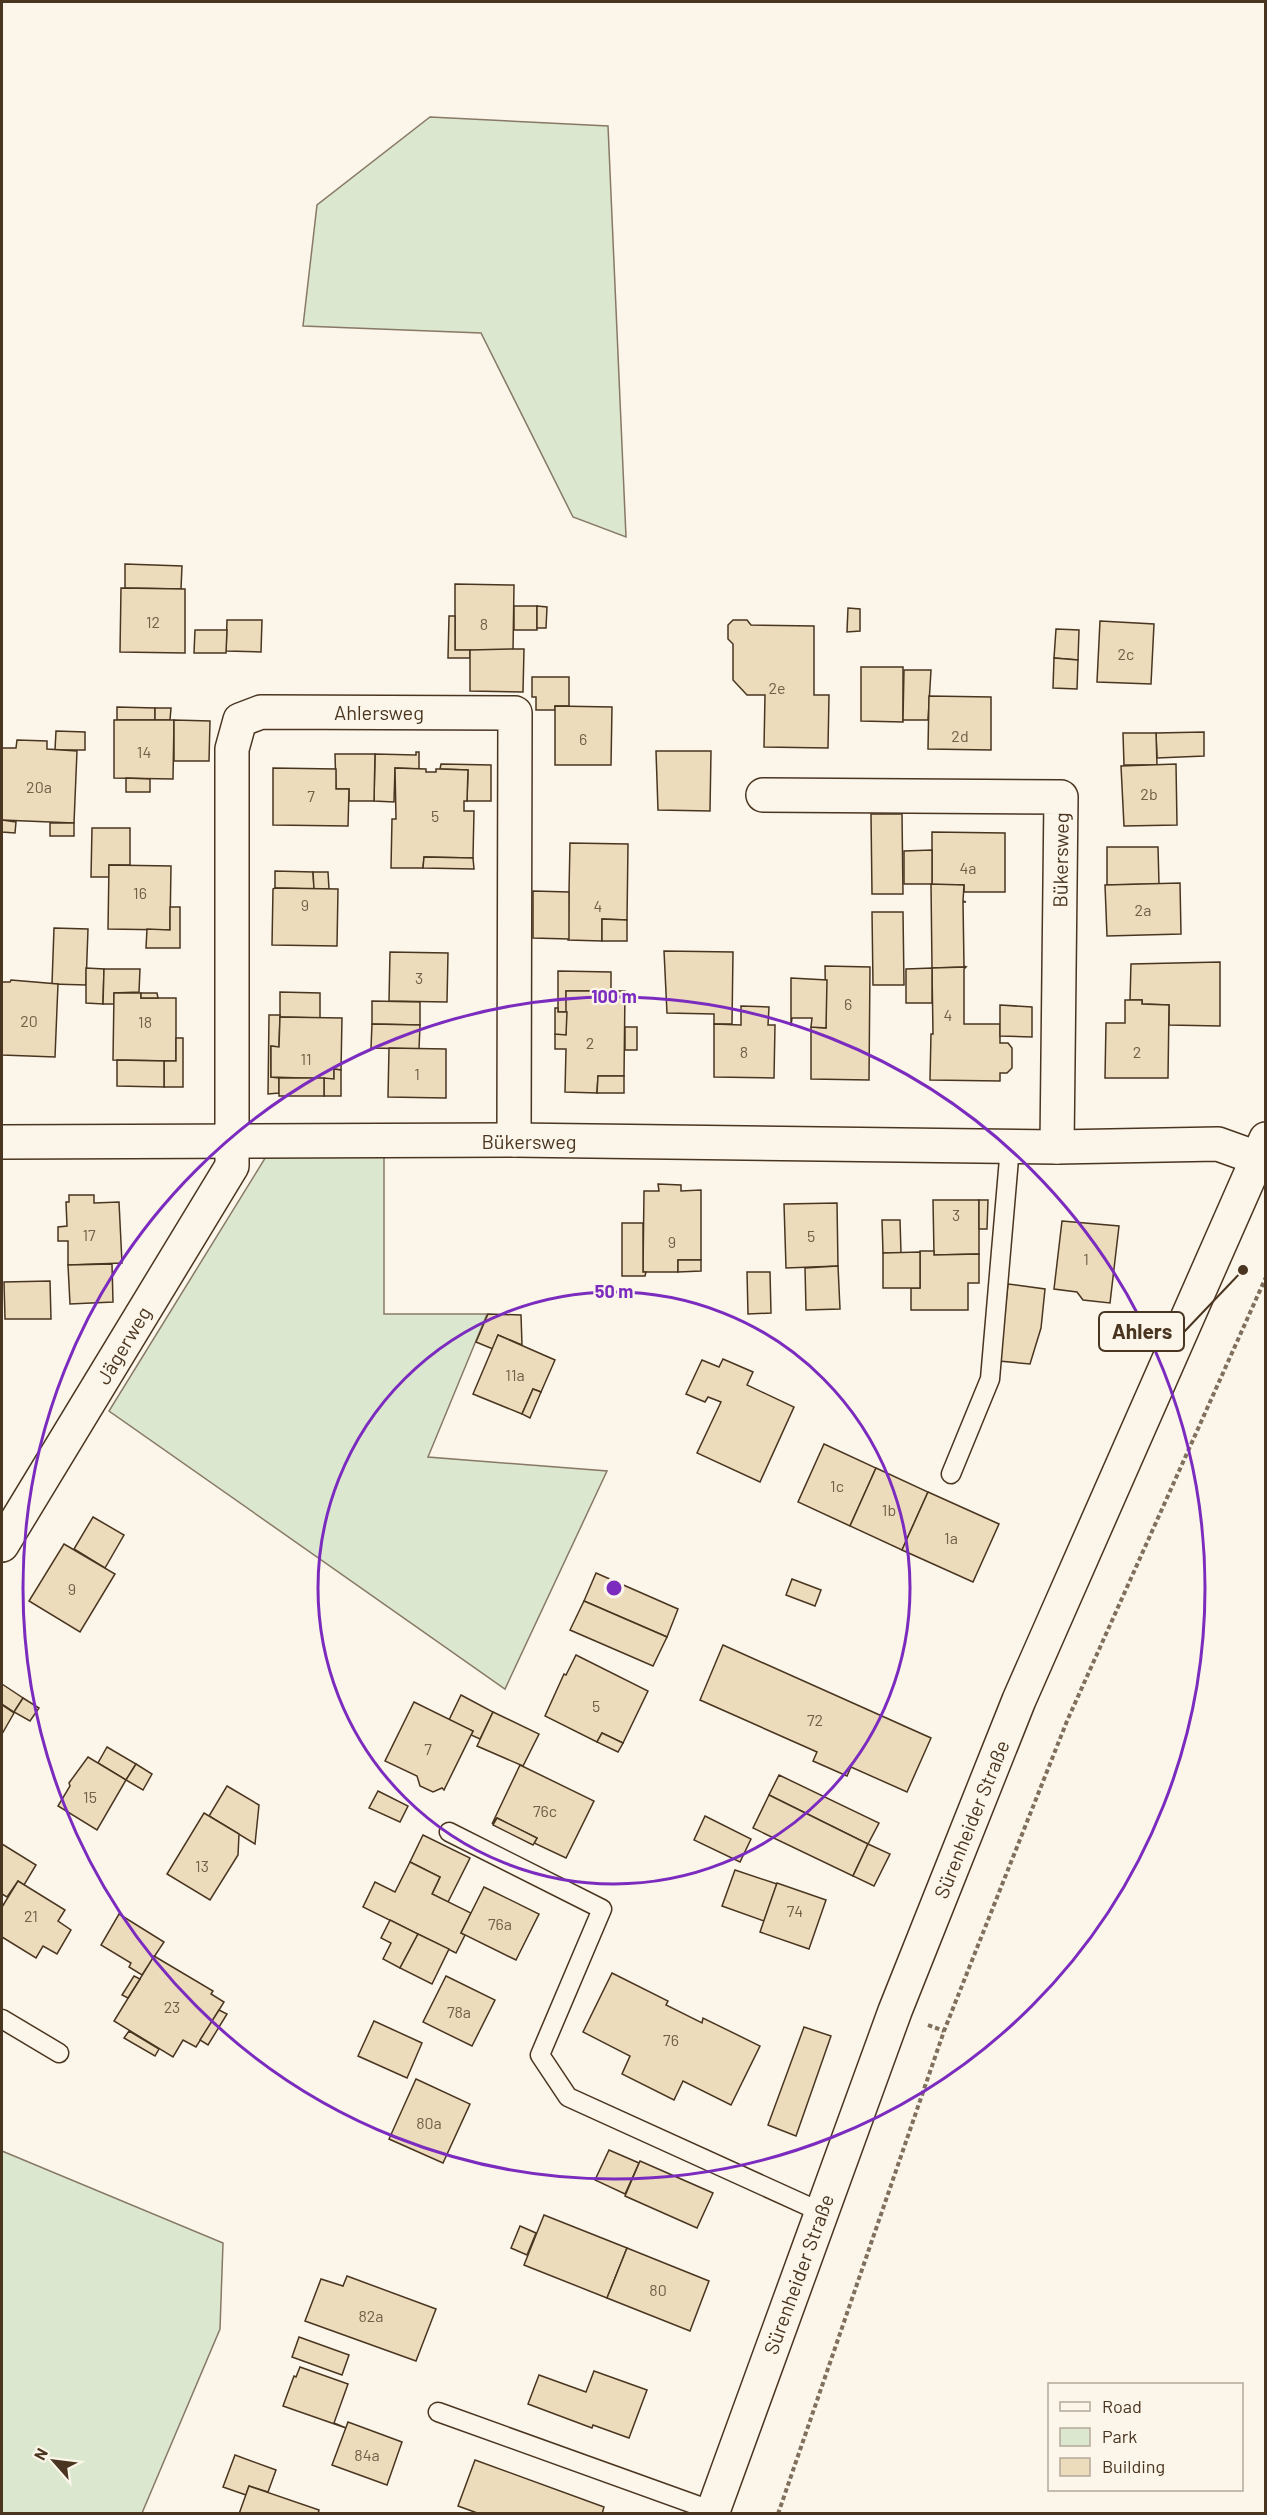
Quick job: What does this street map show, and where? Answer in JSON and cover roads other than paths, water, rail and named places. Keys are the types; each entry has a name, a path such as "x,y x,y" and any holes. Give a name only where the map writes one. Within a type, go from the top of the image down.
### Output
{"street":[{"name":"Ahlersweg","path":"231,1141 232,749 240,720 261,712 515,713 514,1140"},
{"name":"Bükersweg","path":"763,795 1061,797 1058,1147"},
{"name":"Bükersweg","path":"2,1142 514,1140 1010,1147 1218,1144 1261,1149"},
{"name":"Jägerweg","path":"2,1545 232,1166 231,1141"},
{"name":"Sürenheider Straße","path":"712,2512 895,2011 1019,1700 1261,1149"}],"lane":[{"path":"951,1474 990,1379 1010,1147"},
{"path":"449,1832 602,1910 540,2055 568,2097 821,2212"},
{"path":"2,2019 59,2053"},
{"path":"438,2412 712,2512"}],"place":[{"name":"Ahlers","path":"1243,1270"}]}
